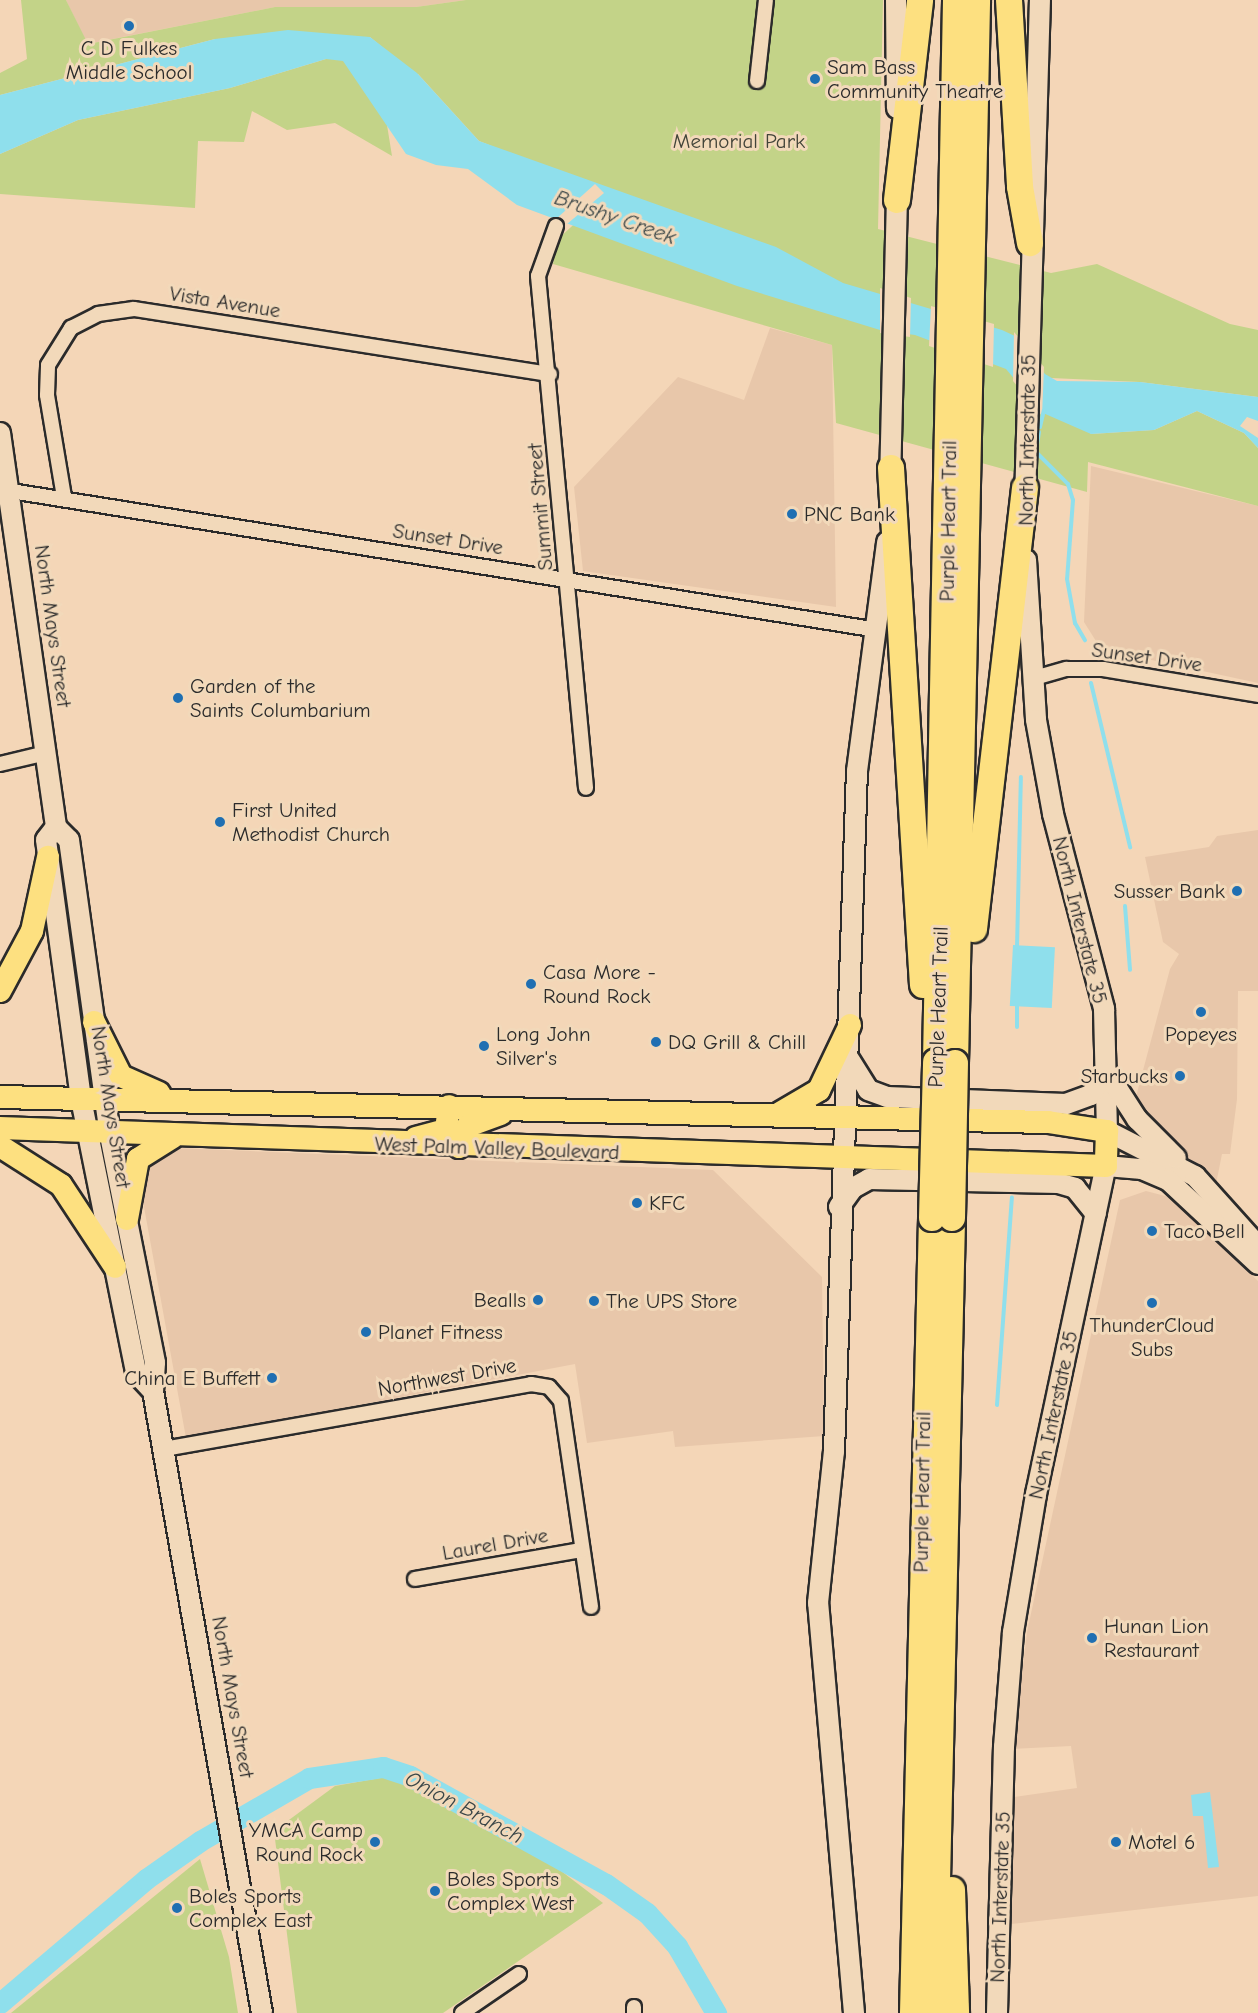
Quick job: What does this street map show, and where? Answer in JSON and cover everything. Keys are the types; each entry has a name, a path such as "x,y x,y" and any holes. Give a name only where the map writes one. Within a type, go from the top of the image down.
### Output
{"highway":[{"path":"897,205 920,0"},
{"name":"Purple Heart Trail","path":"956,0 964,224"},
{"name":"Purple Heart Trail","path":"913,2013 920,1575 942,1218 964,224 977,0"},
{"path":"1009,0 1020,187 1030,243"},
{"path":"891,461 923,986 946,1063"},
{"path":"946,1063 969,992 1025,483"},
{"path":"0,991 32,931 48,857"},
{"path":"94,1022 128,1082 199,1100"},
{"path":"769,1116 799,1106 819,1090 850,1025"},
{"name":"West Palm Valley Boulevard","path":"0,1097 448,1106 769,1116"},
{"path":"391,1143 446,1130 448,1106"},
{"path":"459,1147 468,1126 477,1119 520,1109"},
{"path":"769,1116 1047,1122 1107,1131"},
{"name":"West Palm Valley Boulevard","path":"0,1128 98,1130 459,1147 1106,1166"},
{"name":"North Interstate 35","path":"1106,1166 1107,1131"},
{"path":"127,1219 138,1159 176,1135"},
{"path":"0,1146 32,1162 67,1191 115,1268"},
{"name":"Purple Heart Trail","path":"934,2013 946,1473 942,1218"},
{"path":"946,1473 955,1663 950,1837 956,2013"},
{"path":"895,2013 906,1739 920,1575"}],"main road":[{"path":"854,2013 818,1603 834,1452 839,1208 849,1058 857,771 878,630 891,461 897,205 896,0"},
{"name":"North Interstate 35","path":"1040,0 1030,243 1025,483 1031,679 1053,814 1104,1009 1107,1131"},
{"name":"North Mays Street","path":"0,433 11,491 56,826 69,840 106,1100 98,1130 115,1268 136,1373 153,1391"},
{"name":"North Mays Street","path":"56,826 46,840 81,1099 98,1130 127,1219 155,1363 153,1391 226,1793 262,2013"},
{"path":"849,1058 868,1090 887,1097 1066,1104 1091,1095 1106,1072 1137,1119 1195,1176 1258,1246"},
{"path":"1107,1131 1195,1176"},
{"path":"1106,1166 1142,1169 1178,1187 1258,1264"},
{"name":"North Interstate 35","path":"997,2013 1004,1747 1013,1632 1036,1494 1106,1166"},
{"path":"839,1208 860,1183 894,1179 1058,1183 1075,1188 1096,1214"}],"street":[{"path":"757,81 766,0"},
{"name":"Summit Street","path":"556,226 538,276 550,374 586,788"},
{"name":"Vista Avenue","path":"64,496 47,395 48,365 71,328 98,314 134,309 550,374"},
{"name":"Sunset Drive","path":"11,491 64,496 878,630"},
{"name":"Sunset Drive","path":"1031,679 1067,669 1103,669 1258,695"},
{"path":"0,764 46,753"},
{"name":"Northwest Drive","path":"164,1449 541,1385 561,1401 591,1606"},
{"name":"Laurel Drive","path":"415,1579 582,1550"},
{"path":"462,2013 519,1974"}],"shaded area":[{"name":"C D Fulkes Middle School","path":"66,0 466,0 416,7 275,7 87,44"},
{"path":"770,328 832,345 836,607 583,571 574,487 678,377 744,400"},
{"path":"1091,466 1258,506 1258,683 1101,649 1084,622"},
{"path":"1258,830 1258,991 1238,991 1237,1099 1230,1154 1222,1154 1215,1189 1133,1108 1170,969 1179,954 1163,942 1145,857 1209,847 1217,836"},
{"path":"175,1148 713,1170 822,1277 824,1436 675,1447 673,1431 587,1443 575,1364 186,1438 140,1185 154,1150"},
{"path":"1146,1191 1169,1197 1258,1281 1258,1896 1011,1924 1014,1797 1077,1788 1071,1746 1013,1749 1027,1632 1120,1200"}],"green space":[{"name":"Memorial Park","path":"21,0 66,0 88,44 275,7 416,7 466,0 883,0 878,229 1051,273 1097,264 1230,324 1258,330 1258,397 1140,382 1051,378 1091,434 1154,430 1197,411 1244,433 1258,448 1258,506 1088,462 1087,492 836,423 832,345 553,264 558,239 609,192 479,141 418,74 387,125 392,156 335,123 287,130 252,111 244,142 198,141 195,208 0,194 0,154 78,120 230,88 326,59 388,52 370,37 215,39 0,95 0,73 27,59"},
{"name":"Boles Sports Complex West","path":"397,1775 444,1795 531,1848 603,1903 443,2013 297,2013 274,1831 335,1786"},
{"name":"Boles Sports Complex East","path":"200,1859 229,1957 238,2013 11,2013"}],"water":[{"name":"Brushy Creek","path":"288,30 370,37 417,73 479,141 776,247 843,283 1002,330 1017,337 1045,374 1057,381 1140,382 1258,397 1258,421 1247,417 1240,426 1258,438 1258,448 1244,433 1197,411 1154,430 1091,434 1043,413 1006,369 915,335 880,330 737,286 517,205 468,169 436,165 406,154 343,61 326,59 230,88 78,120 0,154 0,95 215,39"},
{"path":"1013,945 1055,947 1052,1008 1010,1006"},
{"path":"1210,1792 1219,1867 1208,1868 1203,1816 1193,1816 1191,1795"}],"pier":[{"path":"595,184 604,193 567,224 556,219"},
{"path":"880,288 911,298 910,337 880,333"},
{"path":"931,306 994,324 993,367 929,346"},
{"path":"1014,332 1044,367 1042,416 1013,381"}],"waterway":[{"path":"1040,427 1044,410"},
{"path":"1039,432 1036,452 1068,484 1073,500 1067,579 1075,623 1085,640"},
{"path":"1091,683 1130,847"},
{"path":"1017,948 1021,777"},
{"path":"1125,906 1130,970"},
{"path":"1017,1003 1017,1027"},
{"path":"997,1405 1012,1198"},
{"name":"Onion Branch","path":"0,2003 146,1879 200,1841 309,1778 383,1767 410,1776 606,1884 647,1913 677,1946 716,2013"}],"place":[{"name":"C D Fulkes Middle School","path":"129,26"},
{"name":"Sam Bass Community Theatre","path":"815,79"},
{"name":"PNC Bank","path":"792,514"},
{"name":"Garden of the Saints Columbarium","path":"178,698"},
{"name":"First United Methodist Church","path":"220,822"},
{"name":"Susser Bank","path":"1237,891"},
{"name":"Casa More - Round Rock","path":"531,984"},
{"name":"Popeyes","path":"1201,1012"},
{"name":"DQ Grill & Chill","path":"656,1042"},
{"name":"Long John Silver's","path":"484,1046"},
{"name":"Starbucks","path":"1180,1076"},
{"name":"KFC","path":"637,1203"},
{"name":"Taco Bell","path":"1152,1231"},
{"name":"Bealls","path":"538,1300"},
{"name":"The UPS Store","path":"594,1301"},
{"name":"ThunderCloud Subs","path":"1152,1303"},
{"name":"Planet Fitness","path":"366,1332"},
{"name":"China E Buffett","path":"272,1378"},
{"name":"Hunan Lion Restaurant","path":"1092,1638"},
{"name":"YMCA Camp Round Rock","path":"375,1842"},
{"name":"Motel 6","path":"1116,1842"},
{"name":"Boles Sports Complex West","path":"435,1891"},
{"name":"Boles Sports Complex East","path":"177,1908"}]}
